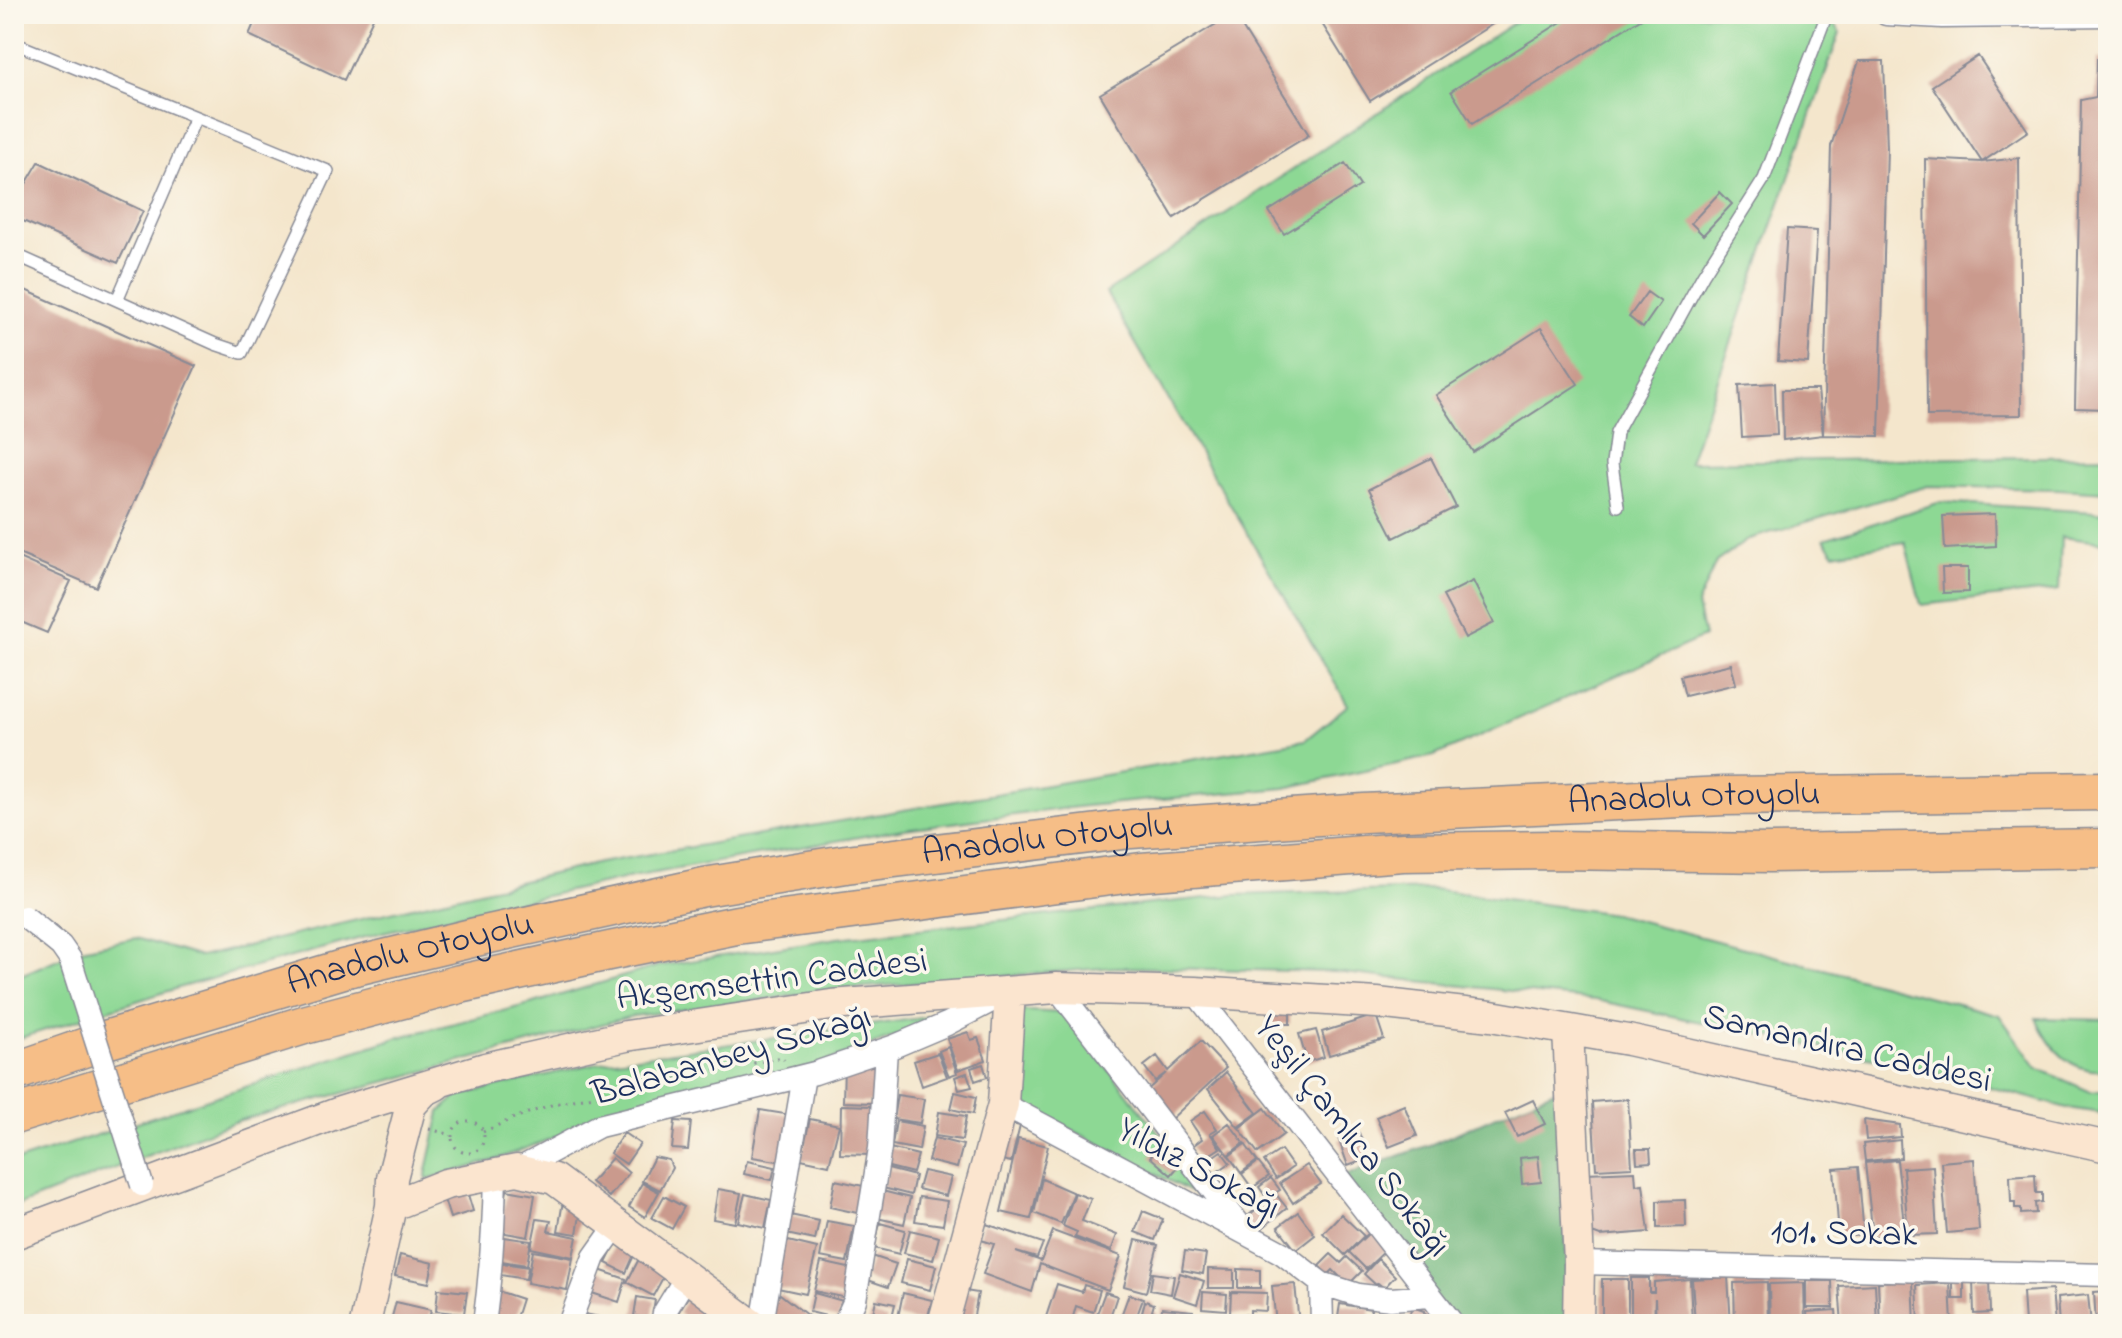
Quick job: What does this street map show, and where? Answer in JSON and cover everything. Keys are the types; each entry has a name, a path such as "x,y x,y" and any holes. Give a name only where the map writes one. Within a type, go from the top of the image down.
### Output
{"highway":[{"name":"Anadolu Otoyolu","path":"14,1072 109,1039 343,969 704,887 846,864 1131,829 1364,813 1708,797 2108,791"},
{"name":"Anadolu Otoyolu","path":"14,1115 304,1025 460,984 609,951 737,925 1126,874 1403,852 1554,850 1770,853 2108,848"},
{"path":"14,1136 184,1073 609,951"},
{"path":"14,1055 113,1024 343,969"}],"main road":[{"name":"Akşemsettin Caddesi","path":"14,1234 343,1111 485,1068 626,1036 831,1005 1057,988 1195,992 1377,1003 1491,1016 1568,1030"},
{"path":"943,1324 1003,1104 1010,992"},
{"path":"1568,1030 1579,1263 1578,1324"},
{"name":"Samandıra Caddesi","path":"1568,1030 1628,1040 2108,1147"},
{"path":"391,1206 407,1176 431,1095 441,1082"},
{"path":"365,1324 391,1206 392,1178 411,1105 424,1091 441,1082"},
{"path":"391,1206 446,1184 506,1173 554,1179 751,1324"}],"street":[{"path":"1886,14 1942,17 2108,15"},
{"path":"20,915 61,946 70,959 142,1185"},
{"path":"1057,988 1248,1236"},
{"name":"Balabanbey Sokağı","path":"506,1173 599,1126 797,1077 886,1049 947,1024 1010,992"},
{"name":"Yeşil Çamlıca Sokağı","path":"1195,992 1453,1324"},
{"path":"844,1324 855,1300 880,1148 886,1049"},
{"path":"762,1324 797,1077"},
{"name":"Yıldız Sokağı","path":"1003,1104 1282,1253 1321,1283 1358,1295 1391,1299 1430,1296"},
{"path":"484,1324 506,1173"},
{"path":"569,1324 594,1257 616,1226"},
{"name":"101. Sokak","path":"1579,1263 2108,1275"},
{"path":"662,1324 664,1313 686,1277"},
{"path":"1321,1283 1322,1324"}],"lane":[{"path":"1618,506 1612,464 1616,433 1703,275 1764,179 1827,14"},
{"path":"14,43 328,171 242,353 215,344 14,254"},
{"path":"117,300 196,117"}],"path":[{"path":"483,1132 554,1104 782,1057 797,1077"},
{"path":"467,1121 477,1124 483,1132 483,1142 473,1152 462,1152 454,1145 452,1135 458,1125 467,1121"},
{"path":"420,1127 452,1135"}],"green space":[{"path":"1527,14 1829,14 1840,32 1689,462 2108,456 2108,492 1928,486 1749,539 1716,562 1697,605 1704,637 1434,756 1285,788 1085,806 904,829 632,877 383,932 181,987 14,1040 14,978 81,949 136,938 200,957 599,863 1305,740 1348,705 1106,293"},
{"path":"1941,502 2108,513 2108,543 2061,537 2059,590 1921,605 1905,542 1834,553 1824,539"},
{"path":"1433,889 1614,914 1999,1015 2037,1068 2091,1092 2108,1090 2108,1114 2067,1108 1916,1067 1595,1000 1334,972 1117,967 854,988 633,1016 237,1121 14,1207 14,1162 396,1038 534,1003 658,966 838,938 1234,895"},
{"path":"1011,1010 1064,1013 1217,1206 1017,1101"},
{"path":"936,1016 936,1021 802,1071 603,1119 492,1161 427,1180 440,1112 457,1096 601,1062"},
{"path":"2036,1018 2108,1020 2108,1070 2084,1068 2064,1058 2048,1040"},
{"path":"1560,1088 1569,1324 1454,1324 1338,1178 1432,1144"}],"building":[{"path":"258,14 375,14 344,80 249,35"},
{"path":"1234,14 1309,135 1174,218 1100,94"},
{"path":"1316,14 1495,14 1499,20 1370,101"},
{"path":"1574,14 1648,14 1472,124 1451,91"},
{"path":"1978,56 2028,131 1982,162 1932,86"},
{"path":"2097,59 2108,60 2108,409 2075,408 2081,100 2096,97"},
{"path":"1859,61 1884,61 1887,148 1879,436 1823,435 1831,146"},
{"path":"2019,158 2021,415 1927,416 1925,159 1982,162"},
{"path":"39,162 143,211 118,263 14,217 14,204"},
{"path":"1345,163 1360,186 1284,234 1269,211"},
{"path":"1720,192 1732,204 1703,235 1691,223"},
{"path":"1787,229 1817,231 1808,363 1778,361"},
{"path":"14,285 196,366 96,587 14,552"},
{"path":"1647,292 1661,302 1643,328 1629,317"},
{"path":"1541,328 1578,384 1473,452 1436,395"},
{"path":"1775,383 1777,435 1742,437 1739,385"},
{"path":"1782,390 1818,390 1823,435 1783,440"},
{"path":"1431,458 1456,507 1394,538 1369,489"},
{"path":"1995,514 1996,546 1945,549 1943,516"},
{"path":"14,556 71,581 47,633 14,619"},
{"path":"1942,568 1968,568 1968,592 1943,593"},
{"path":"1473,581 1494,623 1465,638 1443,596"},
{"path":"1731,664 1736,684 1685,696 1680,676"},
{"path":"1268,1012 1290,1012 1290,1024 1268,1024"},
{"path":"1376,1015 1384,1039 1329,1055 1322,1032"},
{"path":"1316,1030 1324,1057 1307,1062 1299,1034"},
{"path":"968,1032 971,1040 978,1038 986,1060 958,1070 947,1039"},
{"path":"1201,1041 1226,1068 1169,1121 1144,1093 1166,1073 1155,1081 1144,1066 1157,1056 1168,1071"},
{"path":"948,1047 957,1073 949,1076 939,1051"},
{"path":"938,1053 947,1077 922,1086 914,1061"},
{"path":"876,1060 874,1103 843,1102 844,1066"},
{"path":"983,1064 987,1077 975,1081 971,1068"},
{"path":"1226,1072 1257,1113 1238,1127 1208,1089"},
{"path":"967,1073 972,1087 959,1090 955,1077"},
{"path":"955,1092 976,1097 973,1114 951,1109"},
{"path":"897,1095 924,1099 920,1123 893,1119"},
{"path":"1628,1099 1632,1167 1596,1169 1592,1102"},
{"path":"1533,1100 1545,1124 1517,1137 1505,1113"},
{"path":"841,1105 872,1106 871,1155 840,1154"},
{"path":"1404,1105 1417,1136 1389,1147 1376,1117"},
{"path":"1265,1108 1284,1134 1258,1153 1239,1128"},
{"path":"760,1110 791,1115 784,1162 752,1157"},
{"path":"1205,1111 1217,1129 1210,1133 1220,1148 1200,1161 1191,1147 1202,1139 1190,1121"},
{"path":"939,1112 966,1116 962,1140 935,1136"},
{"path":"810,1119 839,1125 829,1165 801,1159"},
{"path":"1864,1120 1900,1125 1901,1137 1866,1140"},
{"path":"675,1121 691,1122 688,1150 672,1149"},
{"path":"896,1121 923,1126 919,1150 892,1145"},
{"path":"1003,1122 1020,1126 1011,1162 994,1158"},
{"path":"1229,1123 1244,1143 1228,1155 1213,1135"},
{"path":"624,1133 640,1144 626,1164 610,1153"},
{"path":"1359,1133 1369,1158 1348,1166 1339,1140"},
{"path":"934,1138 963,1145 957,1168 928,1161"},
{"path":"1018,1139 1048,1146 1031,1219 1001,1212"},
{"path":"1900,1140 1901,1158 1865,1161 1863,1144"},
{"path":"1164,1142 1184,1160 1171,1175 1150,1157"},
{"path":"1245,1144 1257,1161 1241,1173 1229,1156"},
{"path":"890,1148 918,1155 913,1173 885,1166"},
{"path":"1636,1149 1650,1149 1651,1162 1637,1163"},
{"path":"1281,1150 1293,1167 1276,1179 1264,1161"},
{"path":"1221,1151 1230,1163 1214,1174 1205,1162"},
{"path":"1538,1156 1541,1182 1522,1184 1520,1158"},
{"path":"654,1157 669,1160 672,1168 660,1190 642,1181"},
{"path":"612,1158 629,1173 609,1197 591,1182"},
{"path":"1974,1159 1979,1230 1947,1233 1941,1162"},
{"path":"1897,1160 1905,1234 1873,1237 1865,1163"},
{"path":"747,1161 775,1167 772,1180 744,1174"},
{"path":"1258,1162 1269,1176 1252,1188 1242,1174"},
{"path":"1307,1165 1321,1184 1293,1203 1280,1183"},
{"path":"1933,1166 1937,1234 1908,1235 1903,1168"},
{"path":"1858,1167 1864,1235 1839,1237 1834,1169"},
{"path":"888,1169 915,1176 911,1195 883,1188"},
{"path":"923,1171 951,1177 946,1196 918,1189"},
{"path":"1635,1171 1636,1185 1643,1184 1649,1232 1600,1236 1592,1233 1586,1173"},
{"path":"2035,1174 2036,1193 2042,1193 2042,1202 2035,1203 2036,1213 2021,1214 2021,1208 2015,1208 2015,1202 2011,1202 2010,1176"},
{"path":"1271,1178 1280,1190 1275,1193 1287,1208 1255,1234 1244,1219 1268,1200 1259,1187"},
{"path":"1042,1179 1074,1193 1061,1224 1034,1213"},
{"path":"835,1180 868,1187 862,1214 830,1207"},
{"path":"642,1183 659,1192 645,1217 629,1207"},
{"path":"466,1188 473,1211 450,1218 443,1196"},
{"path":"718,1189 741,1193 735,1223 713,1219"},
{"path":"507,1190 535,1195 528,1237 500,1232"},
{"path":"878,1190 910,1198 904,1224 872,1217"},
{"path":"1075,1193 1091,1199 1082,1221 1117,1235 1111,1251 1075,1237 1077,1232 1063,1226"},
{"path":"745,1194 771,1200 765,1228 738,1222"},
{"path":"664,1196 684,1207 672,1229 652,1218"},
{"path":"919,1197 947,1201 943,1225 915,1221"},
{"path":"1685,1200 1686,1227 1657,1228 1657,1201"},
{"path":"563,1201 581,1209 577,1234 558,1231"},
{"path":"1143,1211 1163,1219 1155,1240 1135,1232"},
{"path":"1298,1212 1315,1235 1296,1250 1278,1227"},
{"path":"1341,1214 1364,1236 1345,1255 1323,1233"},
{"path":"790,1215 819,1221 815,1240 786,1234"},
{"path":"537,1219 551,1221 548,1231 577,1237 573,1257 531,1248"},
{"path":"827,1221 854,1226 847,1262 820,1257"},
{"path":"880,1223 905,1230 899,1254 874,1248"},
{"path":"983,1223 1043,1243 1037,1258 1016,1252 1041,1261 1053,1231 1121,1256 1108,1290 1040,1264 1032,1292 983,1274 994,1244 978,1239"},
{"path":"910,1230 939,1237 933,1260 904,1253"},
{"path":"1371,1231 1388,1248 1366,1269 1349,1252"},
{"path":"498,1236 531,1241 527,1265 494,1260"},
{"path":"784,1240 817,1248 806,1294 773,1287"},
{"path":"1136,1240 1158,1245 1146,1292 1124,1286"},
{"path":"616,1243 635,1253 626,1273 606,1263"},
{"path":"533,1251 573,1258 567,1290 527,1283"},
{"path":"1185,1251 1206,1254 1203,1274 1182,1270"},
{"path":"1331,1254 1341,1263 1347,1257 1362,1271 1348,1285 1333,1270 1328,1275 1319,1266"},
{"path":"400,1255 433,1263 429,1283 395,1276"},
{"path":"872,1256 896,1264 888,1287 865,1279"},
{"path":"639,1259 665,1274 653,1296 627,1282"},
{"path":"907,1259 936,1266 930,1290 901,1283"},
{"path":"1378,1259 1395,1276 1384,1288 1364,1274"},
{"path":"496,1262 528,1267 526,1279 494,1274"},
{"path":"821,1262 853,1269 847,1298 814,1291"},
{"path":"1208,1269 1234,1270 1234,1288 1208,1288"},
{"path":"1238,1269 1260,1270 1260,1288 1238,1288"},
{"path":"599,1270 626,1279 619,1302 592,1293"},
{"path":"1153,1273 1174,1276 1171,1294 1150,1290"},
{"path":"1180,1273 1204,1281 1197,1304 1173,1296"},
{"path":"1964,1276 1964,1299 1953,1299 1953,1277"},
{"path":"1728,1277 1731,1324 1695,1324 1692,1279"},
{"path":"1631,1278 1649,1278 1649,1292 1654,1292 1654,1282 1690,1279 1692,1324 1656,1324 1655,1298 1654,1324 1631,1324"},
{"path":"1973,1278 1989,1278 1990,1313 1974,1314"},
{"path":"1602,1279 1628,1279 1628,1324 1602,1324"},
{"path":"1913,1280 1915,1324 1880,1324 1878,1282"},
{"path":"1806,1281 1832,1281 1833,1308 1806,1308"},
{"path":"1767,1282 1768,1324 1735,1324 1734,1283"},
{"path":"1804,1283 1805,1324 1770,1324 1769,1284"},
{"path":"1950,1283 1952,1324 1919,1324 1917,1285"},
{"path":"1057,1284 1082,1292 1084,1285 1100,1290 1093,1312 1076,1306 1071,1324 1045,1320"},
{"path":"1295,1284 1299,1324 1276,1324 1272,1286"},
{"path":"1875,1284 1877,1324 1842,1324 1839,1286"},
{"path":"438,1289 467,1292 464,1314 436,1311"},
{"path":"2052,1290 2055,1324 2025,1324 2023,1292"},
{"path":"498,1291 522,1299 514,1324 487,1324"},
{"path":"965,1291 978,1293 973,1321 961,1320"},
{"path":"2108,1291 2108,1324 2096,1324 2094,1292"},
{"path":"691,1292 712,1305 700,1324 678,1313"},
{"path":"1105,1292 1117,1296 1108,1323 1095,1319"},
{"path":"1203,1292 1227,1294 1226,1310 1202,1308"},
{"path":"1231,1292 1267,1293 1266,1311 1250,1310 1250,1315 1230,1314"},
{"path":"814,1293 843,1301 838,1319 810,1312"},
{"path":"903,1293 932,1300 926,1324 898,1317"},
{"path":"780,1294 812,1319 807,1324 781,1324 766,1313"},
{"path":"1129,1294 1143,1299 1135,1321 1121,1316"},
{"path":"2088,1295 2091,1324 2059,1324 2057,1298"},
{"path":"637,1297 655,1300 652,1319 634,1316"},
{"path":"876,1300 895,1304 892,1317 873,1313"},
{"path":"1145,1301 1154,1304 1152,1311 1158,1313 1155,1324 1139,1324"},
{"path":"396,1302 431,1310 428,1324 390,1324"},
{"path":"1340,1304 1371,1309 1369,1324 1337,1324"},
{"path":"1412,1307 1434,1316 1433,1319 1448,1324 1406,1324"},
{"path":"1162,1308 1193,1311 1192,1324 1160,1324"},
{"path":"1836,1310 1837,1324 1808,1324 1807,1312"},
{"path":"711,1312 729,1324 703,1324"},
{"path":"433,1314 467,1323 467,1324 430,1324"},
{"path":"585,1314 618,1321 617,1324 583,1324"},
{"path":"871,1314 887,1320 885,1324 868,1324"}]}
